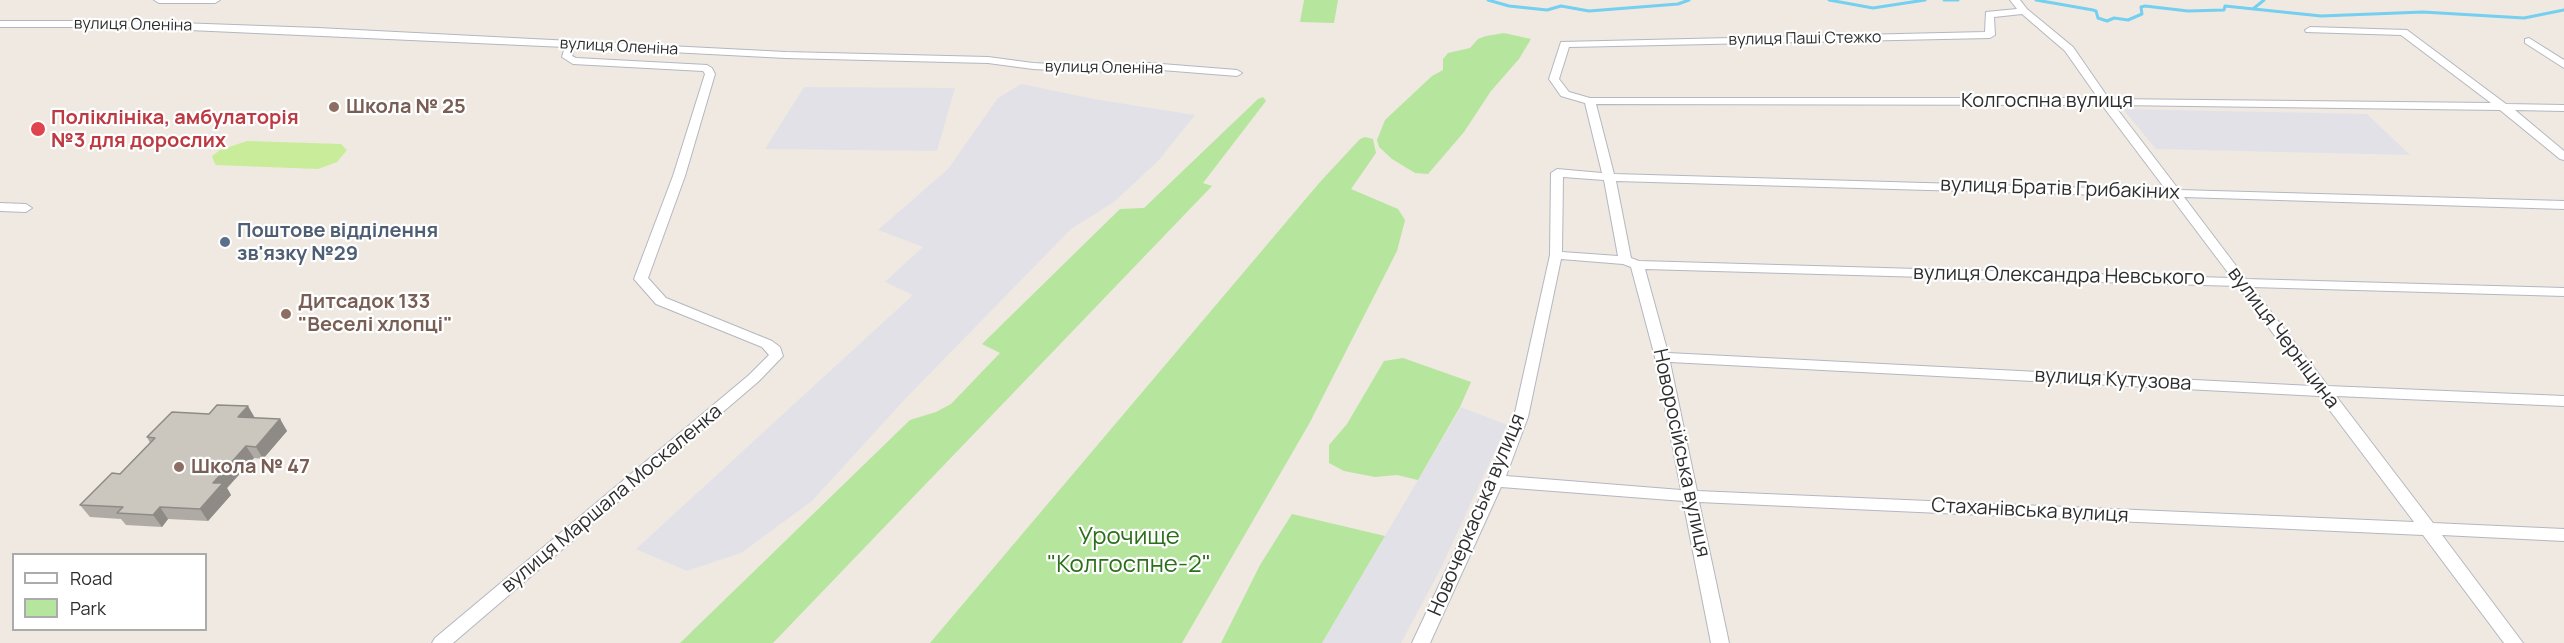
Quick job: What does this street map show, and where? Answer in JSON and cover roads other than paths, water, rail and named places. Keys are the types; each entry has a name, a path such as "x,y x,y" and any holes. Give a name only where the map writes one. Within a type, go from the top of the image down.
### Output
{"street":[{"path":"159,0 216,0"},
{"name":"вулиця Паші Стежко","path":"1590,101 1565,94 1554,79 1565,44 1990,35 1989,14 2020,6"},
{"name":"вулиця Черніцина","path":"2020,6 2069,49 2105,101 2322,391 2514,643"},
{"name":"вулиця Оленіна","path":"0,24 123,24 786,55 988,60 1033,66 1088,69 1149,66 1237,73"},
{"path":"2310,30 2403,32 2564,157"},
{"path":"2529,41 2564,65"},
{"name":"вулиця Маршала Москаленка","path":"441,643 754,378 776,356 775,350 768,344 661,301 641,279 682,165 710,74 707,68 573,61 567,57 571,44"},
{"name":"Колгоспна вулиця","path":"1590,101 2248,102 2505,109 2564,108"},
{"name":"Новоросійська вулиця","path":"1590,101 1631,262 1662,357 1720,643"},
{"name":"вулиця Братів Грибакіних","path":"1557,173 1609,177 2564,205"},
{"name":"Новочеркаська вулиця","path":"1421,643 1496,480 1521,417 1556,255 1557,173"},
{"path":"0,207 26,208"},
{"name":"вулиця Олександра Невського","path":"1556,255 1631,262 2564,291"},
{"name":"вулиця Кутузова","path":"1662,357 2322,391 2564,401"},
{"name":"Стаханівська вулиця","path":"1496,480 1689,496 2564,535"}],"waterway":[{"path":"1488,0 1509,6 1547,10 1561,6 1589,11 1678,4 1689,0"},
{"path":"1829,0 1873,8 1925,0"},
{"path":"1944,0 1958,0"},
{"path":"2036,0 2093,10 2096,11 2098,18 2107,21 2114,18 2128,20 2142,14 2141,7 2145,6 2188,11 2224,10 2225,6 2253,9"},
{"path":"2253,9 2264,0"},
{"path":"2253,9 2321,16 2423,12 2524,18 2564,10"}],"place":[{"name":"Школа № 25","path":"334,107"},
{"name":"Поліклініка, амбулаторія №3 для дорослих","path":"38,129"},
{"name":"Поштове відділення зв'язку №29","path":"225,242"},
{"name":"Дитсадок 133 \"Веселі хлопці\"","path":"286,314"},
{"name":"Школа № 47","path":"179,467"}],"park label":[{"name":"Урочище \"Колгоспне-2\"","path":"1129,551"}]}
